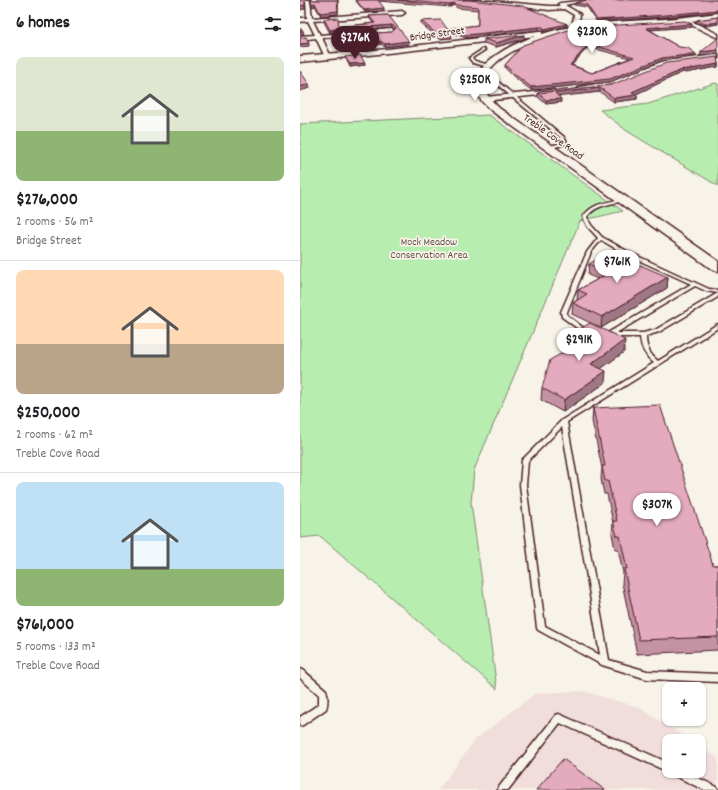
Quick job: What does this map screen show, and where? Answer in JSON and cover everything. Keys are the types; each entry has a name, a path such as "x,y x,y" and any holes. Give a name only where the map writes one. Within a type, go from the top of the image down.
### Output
{"main road":[{"path":"485,99 480,87 481,78 492,61 510,50 553,33 580,27 685,20 718,15"},
{"name":"Bridge Street","path":"300,59 388,51 521,34 553,33"},
{"name":"Treble Cove Road","path":"485,99 496,110 718,267"}],"street":[{"path":"464,0 549,8 567,8"},
{"path":"554,0 577,14 576,22 580,27"},
{"path":"560,4 587,0"},
{"path":"307,3 310,20 328,57"},
{"path":"300,20 402,13"},
{"path":"685,20 718,36"},
{"path":"300,38 392,31"},
{"path":"574,90 615,84 664,63 718,57"},
{"path":"485,99 559,92"}],"lane":[{"path":"484,50 470,58 474,62 488,66"},
{"path":"494,81 563,138 565,143 550,148"},
{"path":"623,200 595,207 587,212 585,217 589,225 600,238 627,253 718,294"},
{"path":"600,238 589,252 564,312 564,316 568,320 596,333 609,335 643,335 657,331 718,294"},
{"path":"609,335 695,284"},
{"path":"718,326 564,421 525,460 523,485 541,628 605,662 647,675 718,678"},
{"path":"643,335 645,352 656,363"},
{"path":"564,421 605,662"},
{"path":"300,673 322,693 323,706 300,722"},
{"path":"502,790 559,718 662,765"},
{"path":"689,778 714,790"}],"shaded area":[{"path":"582,691 638,707 662,722 662,726 668,726 681,734 662,734 662,778 706,778 706,750 718,758 718,790 438,790 476,739 536,693"}],"green space":[{"path":"715,83 718,84 718,186 627,131 600,110 648,104"},
{"name":"Mock Meadow Conservation Area","path":"489,115 623,211 580,221 474,470 471,503 497,689 320,536 300,538 300,124"}],"building":[{"path":"300,0 305,0 305,5 300,6"},
{"path":"311,0 337,0 338,11 320,13 315,3 312,4"},
{"path":"356,0 378,0 384,8 364,10"},
{"path":"397,0 470,0 523,6 567,24 544,29 543,27 539,27 467,35 448,29 451,35 439,36 421,21 441,20 447,29 478,25 478,7 457,5 454,3 450,5"},
{"path":"587,0 718,0 718,10 597,20 587,5 575,3"},
{"path":"388,15 409,41 385,44 380,41 355,44 356,47 341,48 333,36 392,32 396,28 392,25 330,30 324,19 338,18 339,27 375,23 369,16"},
{"path":"718,17 718,22 705,24 697,20"},
{"path":"685,21 692,24 646,28 679,47 688,48 696,54 662,58 610,79 531,87 505,65 523,45 568,30 578,28 612,41 601,26","holes":["589,44 634,57 592,73 570,65"]},
{"path":"524,35 496,43 484,39"},
{"path":"306,37 309,43 300,44 300,38"},
{"path":"718,38 718,50 701,52"},
{"path":"360,55 365,63 350,64 345,57"},
{"path":"718,57 718,64 686,70 684,69 632,92 637,95 614,98 600,88 555,93 561,99 546,100 538,93 611,85 666,63"},
{"path":"300,71 309,84 300,87"},
{"path":"610,252 668,277 602,317 573,303 587,294 578,290 609,273 589,264"},
{"path":"590,323 625,340 591,364 606,371 564,400 542,388 550,360 587,339 575,332"},
{"path":"660,405 713,565 718,565 718,637 639,640 624,569 627,569 620,536 617,536 613,521 617,521 608,481 605,481 602,466 605,466 593,408"},
{"path":"563,759 605,790 536,790"}]}
